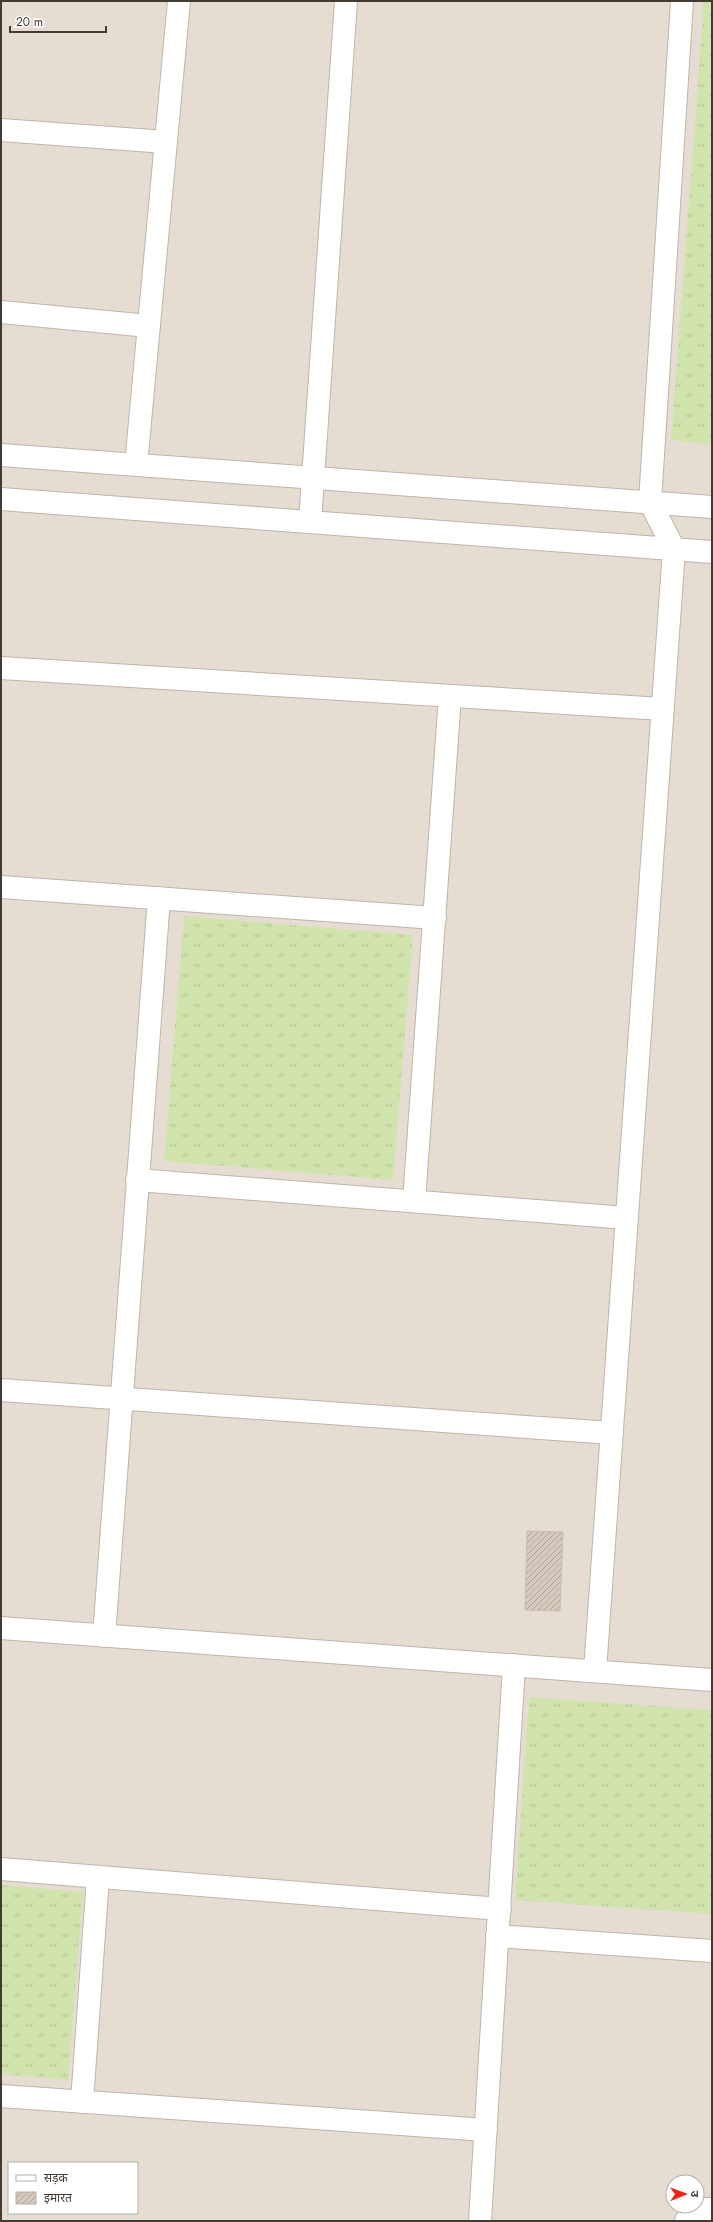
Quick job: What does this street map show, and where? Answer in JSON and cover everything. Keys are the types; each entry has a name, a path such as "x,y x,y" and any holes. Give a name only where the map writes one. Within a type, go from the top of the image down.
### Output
{"street":[{"path":"136,465 179,1"},
{"path":"310,522 346,1"},
{"path":"595,1671 674,549 650,502 682,1"},
{"path":"1,130 166,142"},
{"path":"1,312 149,326"},
{"path":"1,455 712,507"},
{"path":"1,500 712,552"},
{"path":"1,668 663,709"},
{"path":"414,1201 450,696"},
{"path":"1,887 435,918"},
{"path":"104,1636 159,898"},
{"path":"138,1180 627,1218"},
{"path":"1,1390 612,1433"},
{"path":"1,1628 712,1680"},
{"path":"480,2221 514,1665"},
{"path":"1,1869 500,1909"},
{"path":"82,2102 98,1877"},
{"path":"497,1936 712,1951"},
{"path":"1,2096 486,2130"},
{"path":"686,2221 706,2209 712,2209"}],"shaded area":[{"path":"1,1 712,1 712,2221 1,2221"}],"green space":[{"path":"704,1 712,1 712,445 671,440"},
{"path":"184,916 413,935 393,1180 164,1161"},
{"path":"529,1697 712,1710 712,1914 515,1900"},
{"path":"1,1885 83,1892 68,2080 1,2074"}],"building":[{"path":"527,1531 563,1532 560,1611 525,1610"}]}
